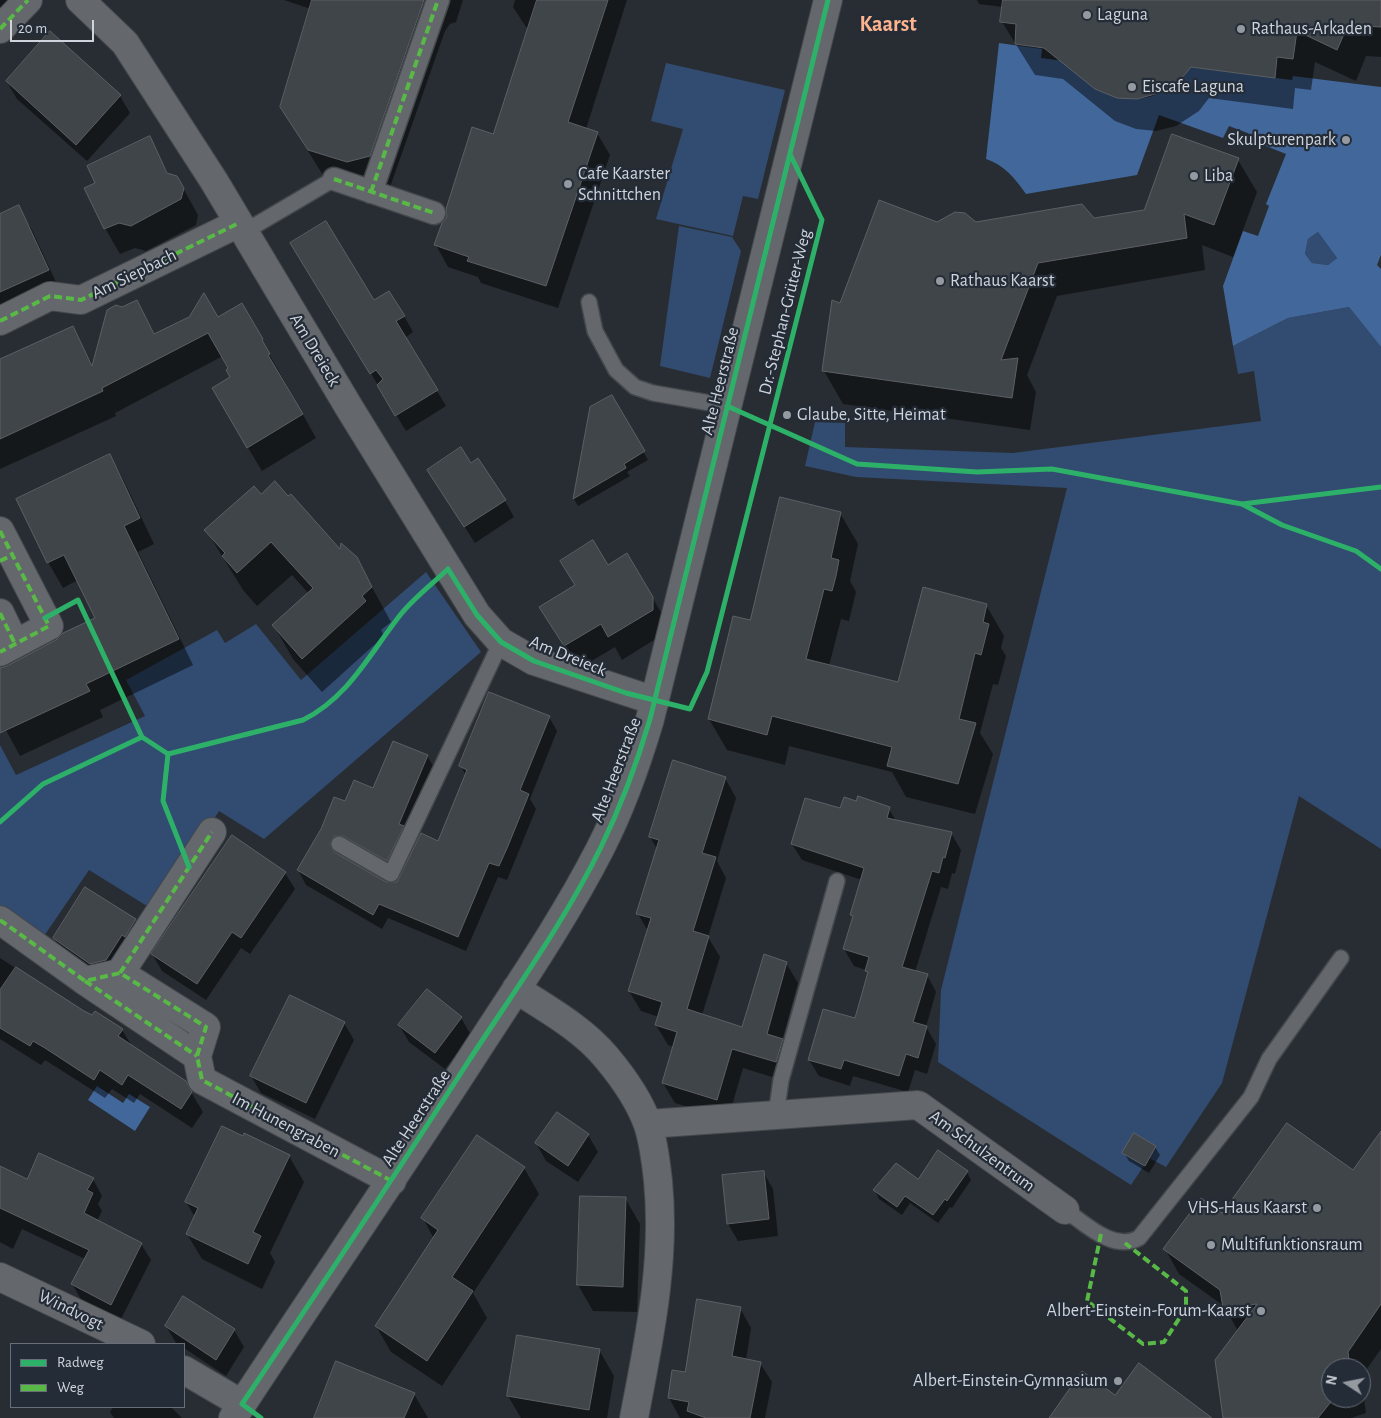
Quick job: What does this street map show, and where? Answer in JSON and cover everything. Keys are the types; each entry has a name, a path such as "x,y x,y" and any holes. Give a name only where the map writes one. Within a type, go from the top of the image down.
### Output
{"street":[{"path":"0,29 28,0"},
{"name":"Am Dreieck","path":"80,0 124,43 242,227 477,615 501,642 534,661 626,693 655,701"},
{"path":"371,192 438,0"},
{"name":"Alte Heerstraße","path":"237,1411 392,1181 516,989 573,898 601,848 623,798 655,701 828,0"},
{"path":"334,179 434,213"},
{"name":"Am Siepbach","path":"0,321 50,296 81,300 242,227"},
{"path":"0,613 8,648 49,626 4,549"},
{"path":"85,981 120,973 212,832"},
{"path":"0,920 85,981 197,1056 206,1028 120,973"},
{"path":"516,989 586,1038 606,1057 635,1100 648,1124 658,1184 661,1251 656,1300 634,1418"},
{"name":"Im Hunengraben","path":"197,1056 202,1080 392,1181"},
{"name":"Am Schulzentrum","path":"648,1124 918,1104 1065,1210"},
{"name":"Windvogt","path":"0,1276 139,1343"},
{"path":"185,1371 237,1411"}],"lane":[{"path":"242,227 334,179"},
{"path":"589,302 595,330 616,370 635,387 727,406"},
{"path":"339,844 391,874 501,642"},
{"path":"776,1115 781,1080 837,881"},
{"path":"1065,1210 1111,1240 1125,1243 1139,1238 1252,1097 1269,1059 1341,958"}],"shaded area":[{"path":"999,43 1042,49 1041,58 1109,67 1083,79 1105,92 1129,98 1152,96 1164,91 1182,78 1189,67 1292,80 1293,76 1381,87 1381,255 1377,265 1381,269 1381,347 1349,307 1288,318 1233,346 1223,286 1243,231 1258,236 1269,206 1266,204 1286,154 1256,142 1258,137 1229,126 1223,138 1159,115 1137,175 1026,194 1009,173 986,159","holes":["1318,232 1337,258 1328,265 1312,263 1305,254 1308,239"]},
{"path":"666,63 785,90 758,199 743,196 733,236 656,219 683,129 651,121"},
{"path":"679,226 732,237 741,251 710,378 660,366"},
{"path":"1318,232 1337,258 1328,265 1312,263 1305,254 1308,239"},
{"path":"1349,307 1381,347 1381,849 1299,796 1222,1083 1166,1167 1149,1158 1131,1185 938,1062 941,990 1067,488 856,477 805,466 815,422 845,423 845,447 1013,453 1261,421 1254,371 1238,374 1233,346 1288,318"},
{"path":"426,572 481,652 264,839 219,811 155,911 89,870 42,939 0,912 0,745 16,775 145,716 126,680 217,630 225,643 256,624 301,680"},
{"path":"97,1086 123,1103 129,1094 150,1107 135,1131 88,1100"}],"building":[{"path":"312,0 424,0 370,156 347,162 308,150 280,107"},
{"path":"537,0 608,0 568,122 598,132 546,286 467,261 469,257 434,245 442,223 447,217 446,209 472,127 493,134"},
{"path":"1003,0 1381,0 1381,27 1348,25 1337,50 1297,31 1293,59 1277,57 1275,78 1191,67 1181,79 1166,91 1137,99 1117,98 1095,89 1044,48 1015,44 1016,24 1000,22"},
{"path":"50,31 121,95 76,145 6,81"},
{"name":"Rathaus Kaarst","path":"1172,134 1239,158 1214,225 1184,214 1187,238 1038,263 1001,360 1018,358 1012,398 822,371 832,300 840,303 879,200 937,222 955,212 965,213 976,222 1082,204 1094,218 1144,210"},
{"path":"150,136 167,173 177,176 184,188 181,199 131,226 119,223 104,229 84,188 95,183 87,166"},
{"path":"19,205 49,270 0,292 0,214"},
{"path":"326,221 374,300 389,291 405,316 396,321 438,390 395,416 377,385 383,379 376,370 370,374 290,243"},
{"path":"204,293 218,317 242,303 263,339 270,354 268,355 303,414 247,448 212,388 230,377 226,370 228,368 208,333 102,388 103,391 0,439 0,359 73,326 92,366 107,310 116,305 122,307 137,300 154,334 189,317"},
{"path":"612,395 645,451 624,464 626,468 573,499 590,407"},
{"path":"461,447 471,463 478,458 506,500 464,527 427,470"},
{"path":"110,454 140,518 124,526 179,639 86,684 90,691 0,733 0,668 56,640 63,633 95,618 64,555 47,563 16,499"},
{"path":"275,481 288,496 291,494 340,549 341,543 357,557 372,587 362,596 366,601 302,659 272,625 313,588 271,542 237,573 222,556 225,553 204,530 254,486 261,494"},
{"path":"780,497 841,512 831,558 839,560 836,576 832,591 824,589 806,659 898,682 923,587 987,604 983,622 989,624 981,655 975,653 959,719 976,723 958,784 887,766 892,747 772,716 767,735 708,719 733,616 750,620"},
{"path":"593,540 608,565 627,553 653,597 653,610 608,637 601,624 564,646 539,607 575,585 560,561"},
{"path":"489,692 550,716 520,790 529,794 508,846 499,866 489,863 458,937 379,904 373,915 297,870 321,829 334,797 345,801 354,780 373,788 393,741 428,755 399,824 404,826 387,861 343,836 334,836 330,844 334,852 386,882 397,882 421,833 438,841 467,770 459,766"},
{"path":"673,760 726,777 702,853 716,857 693,931 709,936 687,1009 742,1027 764,954 787,962 767,1034 783,1039 776,1062 732,1049 717,1100 662,1083 677,1032 655,1025 662,1002 628,991 651,918 636,914 659,840 649,837"},
{"path":"858,796 890,807 887,818 952,832 939,873 932,871 902,967 928,974 913,1022 927,1026 918,1058 906,1054 899,1076 844,1060 841,1069 808,1060 823,1009 855,1018 868,972 865,971 869,957 843,949 853,916 850,915 864,868 791,844 805,798 840,808 844,797 856,801"},
{"path":"232,835 286,872 241,938 232,932 197,984 151,954"},
{"path":"85,887 136,919 125,937 122,935 106,960 90,964 53,938"},
{"path":"16,967 84,1011 92,1015 95,1011 123,1029 118,1036 186,1081 192,1092 181,1109 128,1075 122,1085 100,1070 94,1080 33,1041 30,1046 0,1028 0,990"},
{"path":"427,989 462,1017 435,1053 398,1025"},
{"path":"290,995 345,1022 306,1103 250,1076"},
{"path":"557,1112 589,1134 568,1166 535,1143"},
{"path":"1287,1123 1353,1170 1381,1131 1381,1304 1348,1352 1349,1358 1321,1358 1321,1408 1326,1408 1318,1418 1223,1418 1215,1360 1257,1304 1223,1308 1220,1290 1163,1249 1201,1198 1222,1213"},
{"path":"222,1126 243,1136 244,1133 290,1155 253,1232 261,1236 248,1264 186,1234 198,1208 185,1202"},
{"path":"1134,1133 1156,1146 1145,1166 1122,1153"},
{"path":"477,1135 525,1167 452,1277 473,1291 427,1361 375,1326 438,1230 421,1218"},
{"path":"938,1150 968,1171 947,1201 945,1199 933,1215 905,1196 897,1207 873,1190 896,1163 918,1179"},
{"path":"39,1153 94,1178 87,1190 93,1193 84,1213 142,1243 111,1305 71,1284 89,1250 0,1208 0,1166 27,1179"},
{"path":"764,1171 769,1219 727,1224 722,1175"},
{"path":"580,1196 626,1197 623,1287 577,1285"},
{"path":"183,1296 235,1329 216,1360 165,1326"},
{"path":"697,1299 741,1307 732,1356 761,1362 750,1418 706,1418 687,1411 689,1402 668,1398 672,1370 685,1372"},
{"path":"517,1335 600,1349 589,1410 507,1396"},
{"path":"336,1361 415,1393 404,1418 314,1418"},
{"name":"Albert-Einstein-Gymnasium","path":"1139,1363 1212,1418 1049,1418 1082,1371 1115,1395"}],"marked path":[{"path":"0,29 28,0"},
{"path":"371,192 438,0"},
{"path":"334,179 434,213"},
{"path":"0,321 50,296 81,300 239,223"},
{"path":"0,531 49,626 0,652"},
{"path":"0,561 12,555"},
{"path":"0,613 15,644"},
{"path":"120,973 212,832"},
{"path":"0,920 85,981 120,973 206,1027 197,1056 202,1080 392,1181"},
{"path":"85,981 197,1056"},
{"path":"1101,1234 1087,1301 1143,1344 1164,1342 1186,1308 1186,1291 1125,1243"}],"cycle path":[{"path":"261,1418 242,1404 555,929 587,875 622,800 650,719 828,0"},
{"name":"Dr.-Stephan-Grüter-Weg","path":"0,822 43,784 142,737 168,754 303,720 319,710 346,687 406,608 448,569 477,615 501,642 534,661 626,693 690,709 707,672 822,220 790,154"},
{"path":"727,406 857,464 977,472 1052,469 1242,504 1282,525 1356,551 1381,569"},
{"path":"1242,504 1381,487"},
{"path":"45,618 78,600 142,737"},
{"path":"168,754 163,801 189,867"}],"place":[{"name":"Laguna","path":"1087,15"},
{"name":"Rathaus-Arkaden","path":"1241,29"},
{"name":"Eiscafe Laguna","path":"1132,87"},
{"name":"Skulpturenpark","path":"1346,140"},
{"name":"Liba","path":"1194,176"},
{"name":"Cafe Kaarster Schnittchen","path":"568,184"},
{"name":"Rathaus Kaarst","path":"940,281"},
{"name":"Glaube, Sitte, Heimat","path":"787,415"},
{"name":"VHS-Haus Kaarst","path":"1317,1208"},
{"name":"Multifunktionsraum","path":"1211,1245"},
{"name":"Albert-Einstein-Forum-Kaarst","path":"1261,1311"},
{"name":"Albert-Einstein-Gymnasium","path":"1118,1381"}],"district":[{"name":"Kaarst","path":"888,24"}]}
